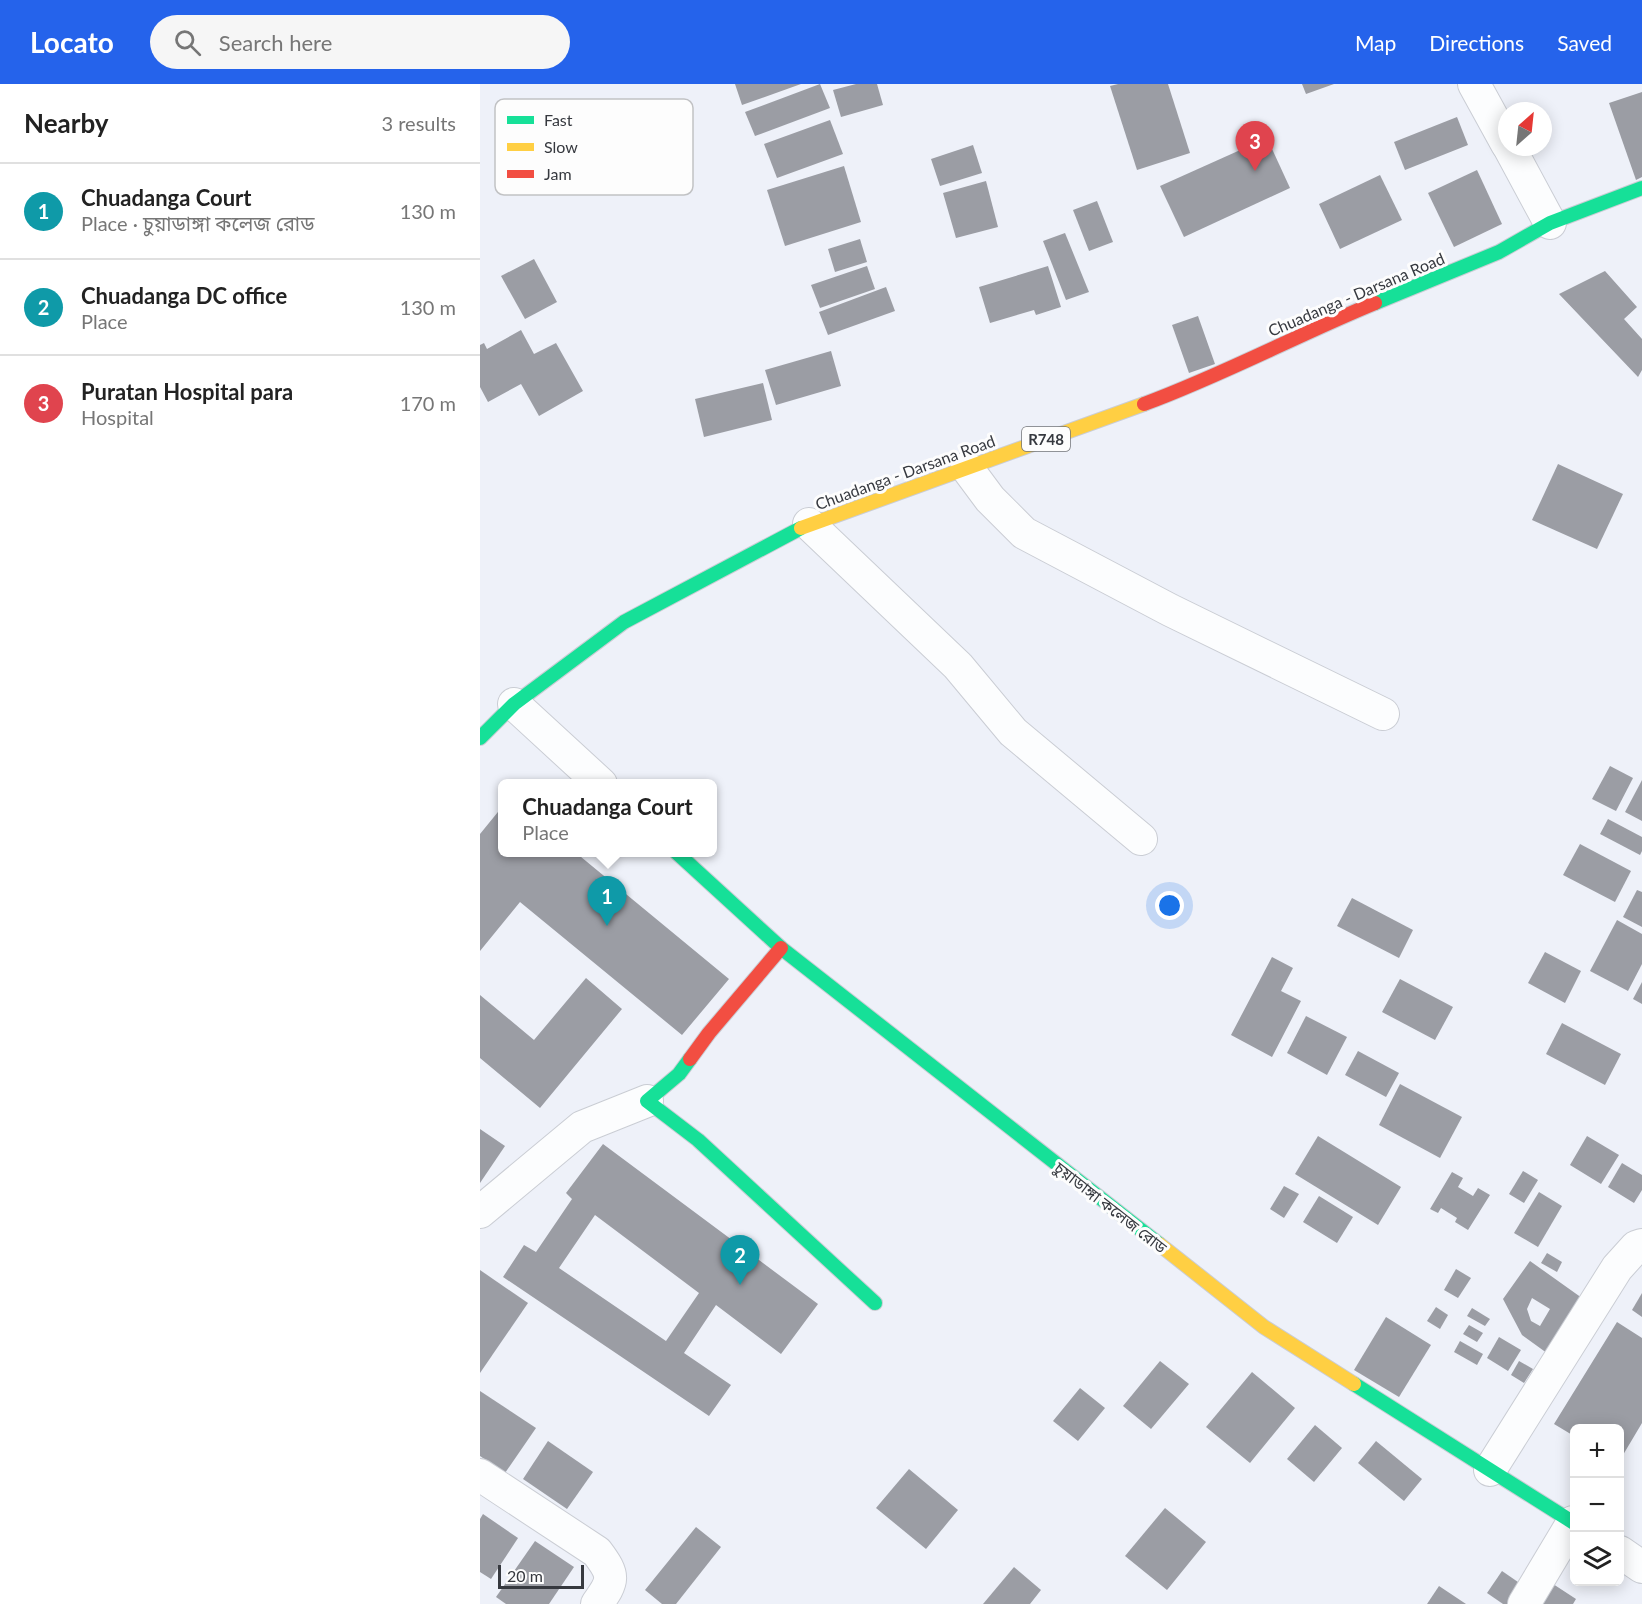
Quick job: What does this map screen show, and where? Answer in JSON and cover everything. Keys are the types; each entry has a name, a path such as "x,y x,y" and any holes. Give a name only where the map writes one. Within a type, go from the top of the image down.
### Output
{"street":[{"path":"1474,84 1498,128"},
{"path":"1513,156 1550,224"},
{"name":"Chuadanga - Darsana Road","path":"480,738 514,704 624,622 809,524 1177,392 1321,325 1499,252 1550,224 1642,188"},
{"path":"967,468 990,499 1024,533 1170,610 1383,714"},
{"path":"809,524 958,666 1013,732 1141,839"},
{"path":"514,704 597,779"},
{"name":"চুয়াডাঙ্গা কলেজ রোড","path":"681,857 781,948 1264,1327 1570,1520"},
{"path":"480,1212 582,1127 647,1101 679,1074 709,1033 781,948"},
{"path":"647,1101 698,1140 875,1303"},
{"path":"1490,1470 1617,1268 1636,1247 1642,1245"},
{"path":"480,1475 597,1552 610,1570 610,1585 597,1604"},
{"path":"1524,1604 1570,1529"},
{"path":"1624,1555 1642,1567"}],"building":[{"path":"735,84 801,84 742,105"},
{"path":"820,84 830,108 755,136 745,112"},
{"path":"856,84 877,84 883,105 841,117 833,90"},
{"path":"1168,84 1190,153 1137,170 1110,86"},
{"path":"1302,84 1334,84 1306,94"},
{"path":"1642,92 1642,177 1636,180 1609,103"},
{"path":"1457,117 1468,145 1405,170 1394,142"},
{"path":"830,120 843,154 777,178 764,144"},
{"path":"1267,138 1290,188 1184,237 1160,186"},
{"path":"973,145 982,173 940,186 931,159"},
{"path":"844,166 861,222 785,246 767,190"},
{"path":"1477,170 1502,224 1454,247 1428,193"},
{"path":"1380,175 1402,220 1340,249 1319,204"},
{"path":"986,181 998,227 956,238 943,193"},
{"path":"1097,201 1113,242 1089,251 1073,210"},
{"path":"1065,233 1089,292 1066,300 1043,241"},
{"path":"860,239 867,262 835,272 828,249"},
{"path":"534,259 557,302 525,319 501,276"},
{"path":"867,266 875,289 820,308 811,285"},
{"path":"1048,266 1061,307 1036,315 1034,310 990,323 979,287"},
{"path":"1605,271 1637,307 1624,319 1642,339 1642,370 1638,377 1559,294"},
{"path":"886,287 895,311 828,335 819,312"},
{"path":"1198,316 1215,364 1189,373 1172,325"},
{"path":"521,330 534,354 556,343 583,391 539,416 521,384 488,402 480,387 480,345 484,343 487,349"},
{"path":"831,351 841,386 776,405 765,370"},
{"path":"763,383 772,420 704,437 695,399"},
{"path":"1558,464 1623,494 1597,549 1532,520"},
{"path":"1610,766 1633,778 1616,811 1592,799"},
{"path":"1642,780 1642,821 1625,812"},
{"path":"498,812 498,857 581,857 729,979 682,1035 520,902 480,951 480,834"},
{"path":"1608,819 1642,837 1640,855 1600,834"},
{"path":"1580,844 1631,871 1615,902 1563,875"},
{"path":"1637,890 1642,892 1642,927 1623,917"},
{"path":"1352,898 1413,930 1399,958 1337,926"},
{"path":"1617,920 1642,934 1642,964 1628,991 1590,971"},
{"path":"1545,952 1581,971 1565,1003 1528,983"},
{"path":"1272,957 1293,968 1281,991 1301,1001 1272,1057 1231,1035"},
{"path":"586,978 622,1009 540,1108 480,1058 480,995 534,1040"},
{"path":"1400,979 1453,1007 1435,1040 1382,1012"},
{"path":"1642,982 1642,1004 1633,999"},
{"path":"1306,1016 1347,1037 1327,1075 1287,1053"},
{"path":"1562,1023 1621,1054 1605,1085 1546,1054"},
{"path":"1358,1051 1399,1073 1386,1097 1345,1075"},
{"path":"1400,1084 1462,1117 1440,1158 1379,1125"},
{"path":"480,1129 505,1146 480,1183"},
{"path":"1318,1136 1401,1187 1378,1225 1295,1174"},
{"path":"1587,1136 1619,1155 1601,1184 1570,1165"},
{"path":"603,1144 818,1304 781,1354 716,1305 684,1353 731,1385 709,1416 503,1277 524,1245 536,1252 572,1199 566,1193","holes":["595,1215 699,1293 666,1341 559,1268"]},
{"path":"1622,1163 1642,1175 1642,1190 1634,1203 1608,1187"},
{"path":"1523,1171 1538,1180 1524,1203 1509,1194"},
{"path":"1452,1172 1463,1178 1458,1187 1473,1196 1478,1188 1490,1195 1468,1230 1455,1222 1457,1218 1441,1208 1438,1213 1430,1209"},
{"path":"1284,1186 1299,1194 1284,1218 1270,1209"},
{"path":"1539,1192 1562,1206 1538,1247 1514,1233"},
{"path":"1319,1196 1353,1217 1337,1243 1303,1222"},
{"path":"1547,1253 1562,1262 1557,1272 1541,1263"},
{"path":"1530,1261 1589,1303 1551,1356 1522,1335 1503,1299","holes":["1532,1298 1550,1309 1540,1326 1531,1321 1527,1309"]},
{"path":"1456,1269 1471,1278 1458,1298 1444,1290"},
{"path":"480,1270 528,1303 480,1373"},
{"path":"1642,1293 1642,1317 1632,1310"},
{"path":"1436,1307 1448,1315 1440,1329 1427,1321"},
{"path":"1472,1308 1490,1319 1485,1326 1467,1316"},
{"path":"1386,1317 1431,1345 1399,1397 1354,1370"},
{"path":"1617,1322 1642,1338 1642,1423 1624,1453 1624,1424 1570,1424 1570,1434 1554,1424"},
{"path":"1469,1325 1483,1333 1477,1342 1463,1334"},
{"path":"1499,1337 1521,1350 1508,1371 1487,1358"},
{"path":"1460,1341 1483,1354 1477,1365 1454,1352"},
{"path":"1160,1361 1189,1384 1151,1429 1123,1406"},
{"path":"1519,1361 1533,1369 1524,1383 1511,1375"},
{"path":"1252,1372 1295,1408 1250,1463 1206,1427"},
{"path":"1080,1388 1105,1408 1078,1441 1053,1421"},
{"path":"480,1391 536,1428 505,1473 480,1456"},
{"path":"1315,1425 1342,1448 1314,1482 1287,1459"},
{"path":"548,1441 593,1472 567,1509 523,1479"},
{"path":"1376,1441 1422,1479 1404,1501 1358,1463"},
{"path":"909,1469 958,1510 926,1549 876,1508"},
{"path":"1165,1508 1206,1542 1167,1590 1125,1556"},
{"path":"483,1514 518,1538 491,1579 480,1572 480,1519"},
{"path":"696,1527 721,1547 676,1604 662,1604 645,1590"},
{"path":"535,1541 574,1567 549,1604 506,1604 496,1597"},
{"path":"1014,1567 1041,1590 1030,1604 983,1604"},
{"path":"1502,1571 1528,1589 1517,1604 1503,1604 1487,1593"},
{"path":"1550,1582 1576,1599 1573,1604 1535,1604"},
{"path":"1439,1586 1466,1604 1427,1604"}],"traffic: fast":[{"path":"1375,303 1499,252 1550,223 1642,188"},
{"path":"480,738 514,704 624,622 801,528"},
{"path":"681,857 781,948 1159,1244"},
{"path":"690,1059 679,1074 647,1101 698,1140 875,1303"},
{"path":"1354,1384 1570,1520"}],"traffic: slow":[{"path":"801,528 1144,404"},
{"path":"1159,1244 1264,1327 1354,1384"}],"traffic: jam":[{"path":"1144,404 1375,303"},
{"path":"690,1059 781,948"}],"place":[{"name":"Puratan Hospital para","path":"1255,171"},
{"name":"Chuadanga Court","path":"607,926"},
{"name":"Chuadanga DC office","path":"740,1285"}]}
